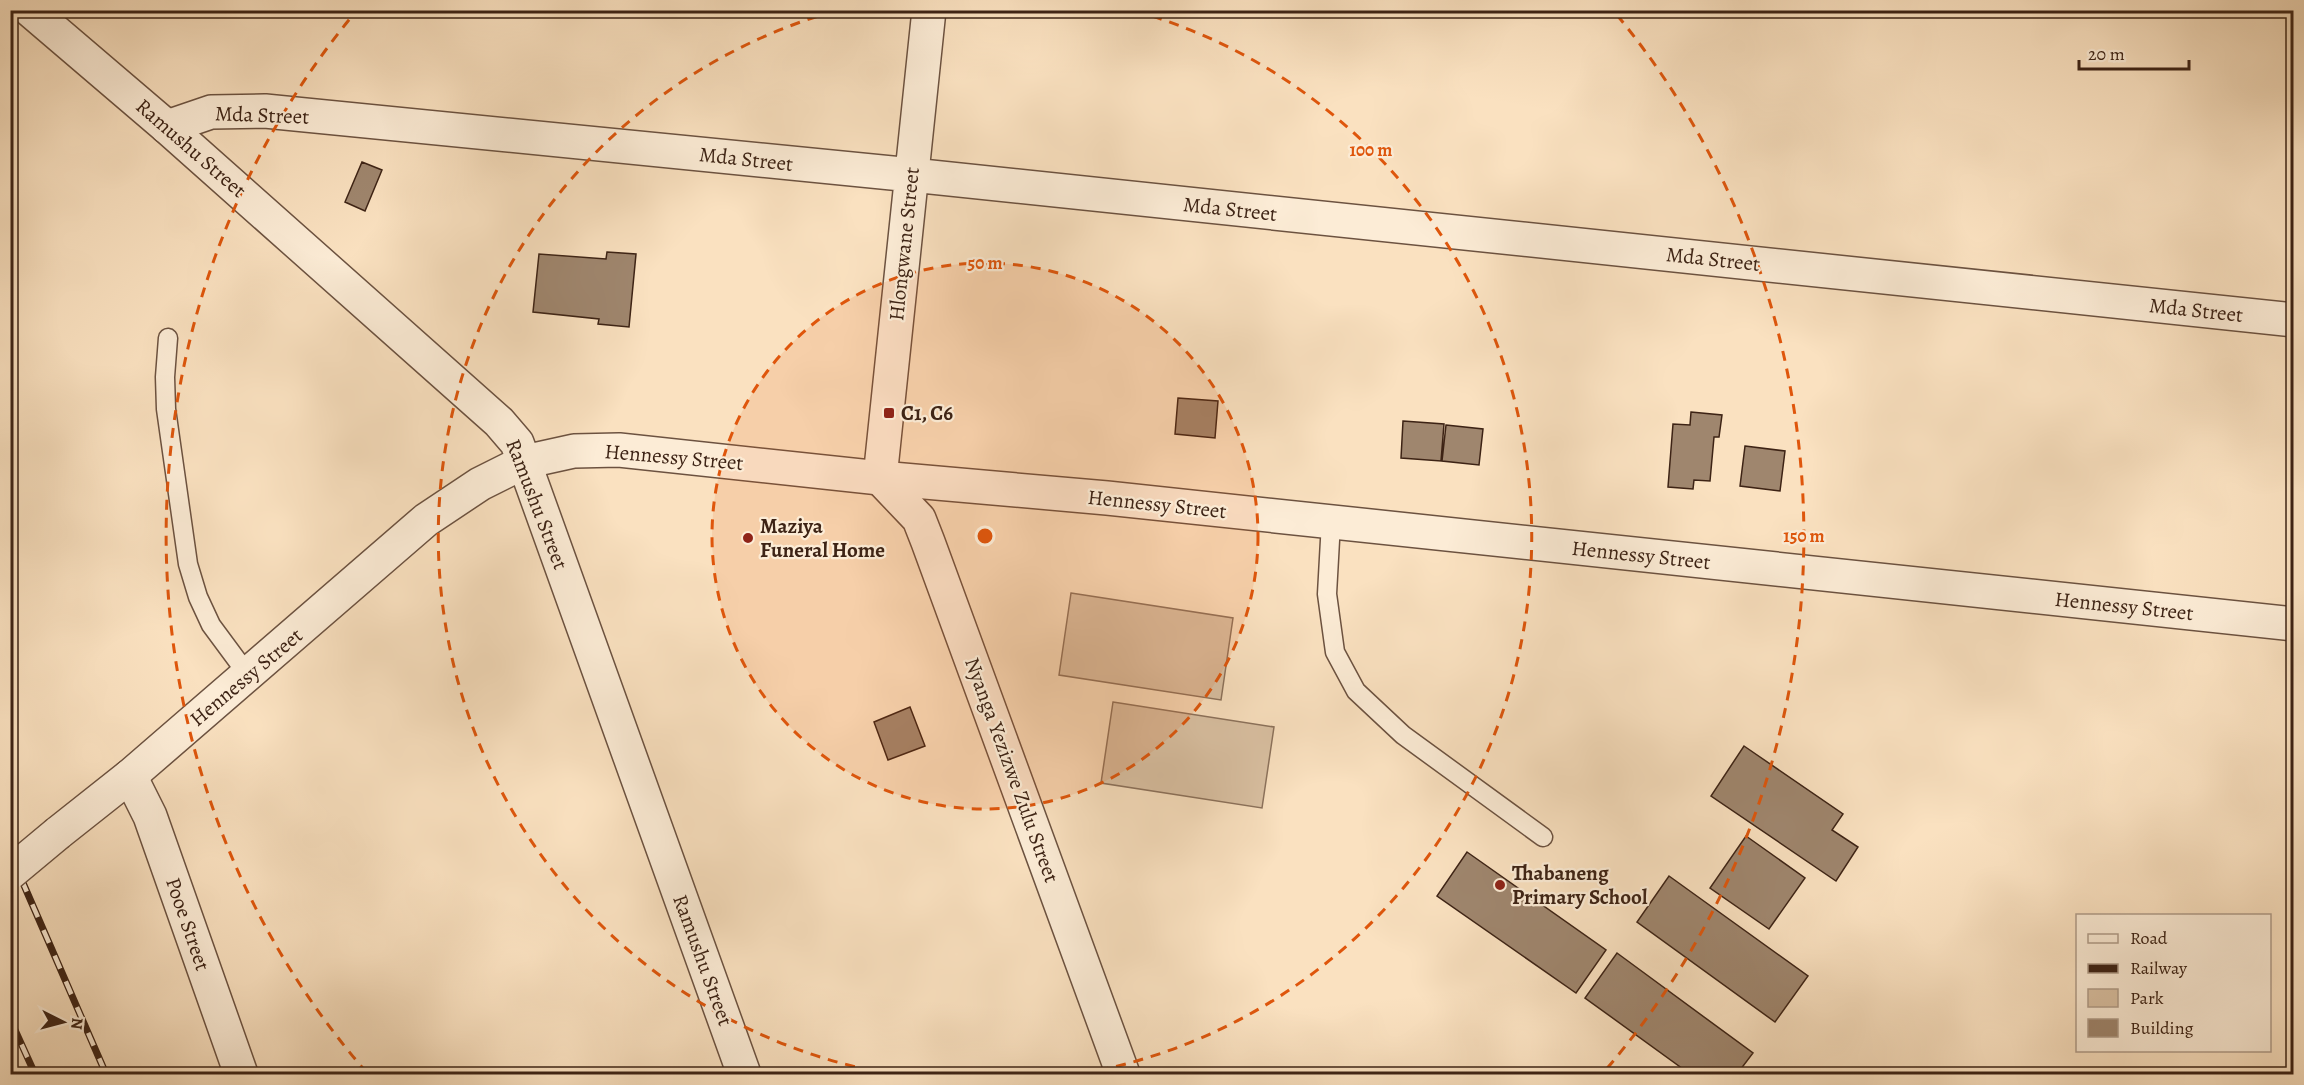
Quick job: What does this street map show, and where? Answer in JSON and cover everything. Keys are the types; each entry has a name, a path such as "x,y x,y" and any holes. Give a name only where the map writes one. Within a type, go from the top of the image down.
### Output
{"street":[{"name":"Ramushu Street","path":"30,10 167,127 499,422 517,443 744,1074"},
{"name":"Hlongwane Street","path":"880,478 929,10"},
{"name":"Mda Street","path":"167,127 212,112 265,111 912,175 2294,320"},
{"name":"Hennessy Street","path":"10,873 130,776 426,520 480,484 524,462 574,451 619,450 880,478 1095,497 2294,624"},
{"name":"Nyanga Yezizwe Zulu Street","path":"880,478 919,519 1123,1074"},
{"name":"Pooe Street","path":"130,776 150,816 241,1074"}],"lane":[{"path":"168,338 165,377 166,409 188,564 198,597 211,625 248,675"},
{"path":"1331,522 1327,594 1335,652 1356,690 1402,735 1543,837"}],"green space":[{"path":"1071,593 1233,618 1221,700 1059,675"},
{"path":"1113,702 1274,727 1262,808 1101,783"}],"building":[{"path":"362,162 382,170 365,211 345,202"},
{"path":"607,252 636,254 629,327 598,324 599,319 533,312 539,254 606,259"},
{"path":"1178,398 1218,401 1215,438 1175,434"},
{"path":"1691,412 1722,415 1719,437 1714,437 1710,481 1694,480 1693,489 1668,487 1673,424 1690,425"},
{"path":"1403,421 1444,424 1441,461 1401,458"},
{"path":"1446,425 1483,429 1479,465 1442,461"},
{"path":"1745,446 1785,451 1780,491 1740,486"},
{"path":"910,707 925,746 888,760 874,722"},
{"path":"1744,746 1843,814 1832,830 1858,847 1836,881 1711,796"},
{"path":"1746,836 1805,878 1769,929 1710,888"},
{"path":"1467,852 1606,950 1576,993 1437,896"},
{"path":"1669,876 1808,976 1775,1022 1637,922"},
{"path":"1617,953 1753,1053 1737,1074 1690,1074 1585,998"}],"railway":[{"path":"10,853 106,1074"},
{"path":"10,1019 35,1074"}],"place":[{"name":"C1, C6","path":"889,413"},
{"name":"Maziya Funeral Home","path":"748,538"},
{"name":"Thabaneng Primary School","path":"1500,885"}]}
